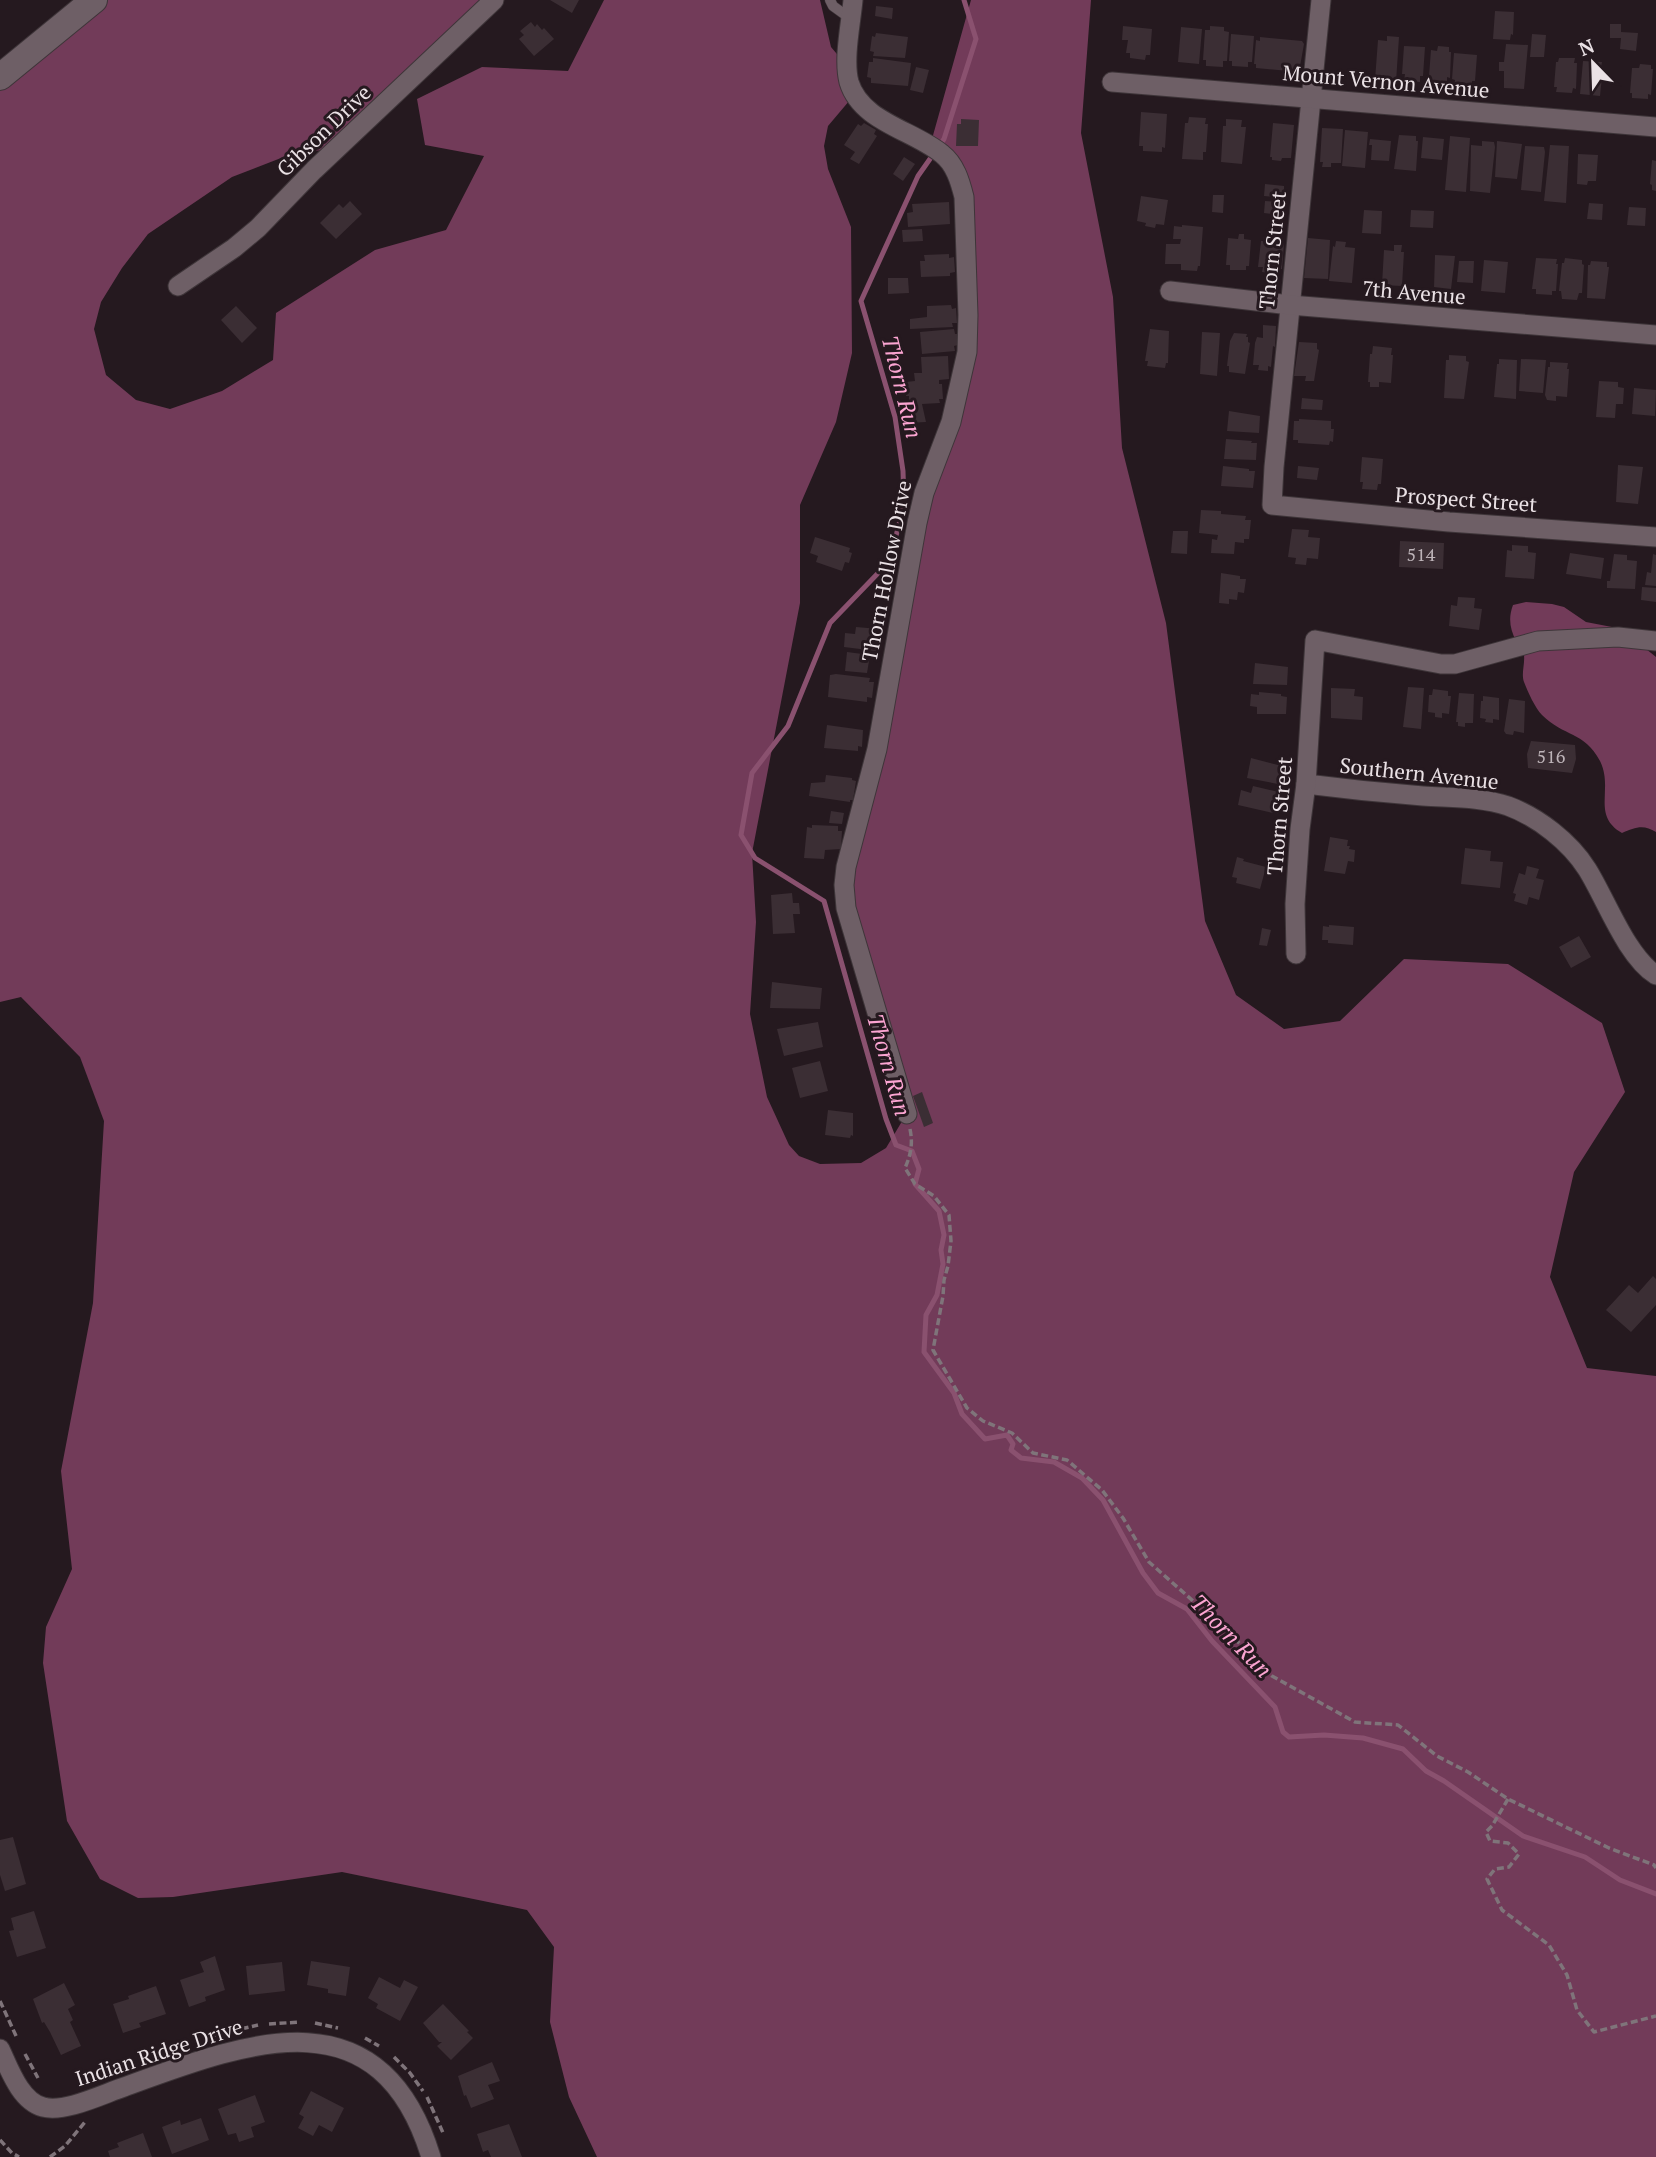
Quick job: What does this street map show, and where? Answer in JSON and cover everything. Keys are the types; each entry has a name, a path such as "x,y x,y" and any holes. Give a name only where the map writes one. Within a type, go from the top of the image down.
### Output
{"street":[{"path":"0,77 94,0"},
{"name":"Gibson Drive","path":"178,286 234,248 258,228 314,170 494,0"},
{"name":"Thorn Street","path":"1272,505 1321,0"},
{"name":"Thorn Hollow Drive","path":"852,10 847,66 849,81 855,94 864,106 884,121 937,150 960,179 964,197 967,352 951,422 927,483 916,523 877,749 846,867 844,885 846,908 907,1114"},
{"name":"Mount Vernon Avenue","path":"1112,82 1656,127"},
{"name":"7th Avenue","path":"1170,291 1290,305 1656,335"},
{"name":"Prospect Street","path":"1272,505 1449,522 1656,537"},
{"name":"Thorn Street","path":"1296,954 1296,892 1315,640 1441,664 1455,664 1538,641 1618,638 1656,641"},
{"name":"Southern Avenue","path":"1306,784 1484,801 1508,806 1525,814 1575,852 1635,954 1647,970 1656,975"},
{"name":"Indian Ridge Drive","path":"0,2049 19,2088 28,2098 41,2107 56,2109 218,2054 262,2045 332,2045 369,2061 399,2088 420,2126 431,2157"}],"lane":[{"path":"830,0 832,6 852,10"}],"path":[{"path":"907,1114 912,1151 905,1168 915,1184 934,1196 949,1215 951,1241 933,1350 967,1408 983,1421 1012,1433 1033,1453 1068,1460 1102,1490 1123,1517 1149,1562 1227,1631 1272,1676 1355,1723 1398,1725 1437,1756 1468,1772 1508,1799 1656,1868"},
{"path":"1508,1799 1486,1832 1490,1841 1508,1843 1519,1854 1509,1867 1495,1869 1487,1879 1502,1910 1549,1945 1567,1975 1577,2010 1594,2032 1656,2016"},
{"path":"50,2157 65,2146 86,2121"},
{"path":"0,2140 19,2157"}],"shaded area":[{"path":"94,0 494,0 335,150 299,151 232,177 148,234 101,302 94,329 106,375 136,400 170,409 222,391 273,360 276,313 375,250 446,230 484,156 425,145 417,99 482,67 568,71 604,0 820,0 831,47 847,66 855,94 828,126 824,146 828,169 851,227 852,353 836,422 800,505 800,603 752,853 756,922 750,1014 767,1097 789,1145 799,1156 820,1164 861,1163 886,1148 907,1113 846,908 906,578 961,383 964,196 930,146 971,0 1091,0 1081,133 1113,297 1122,448 1166,623 1205,921 1236,995 1284,1029 1340,1021 1404,959 1508,964 1602,1023 1625,1092 1574,1172 1550,1277 1587,1368 1656,1376 1656,2157 597,2157 569,2097 550,2022 554,1947 527,1910 342,1872 173,1897 138,1898 100,1879 67,1821 43,1663 46,1627 72,1569 61,1471 93,1303 104,1121 80,1057 21,997 0,1002 0,77"},
{"path":"1526,602 1564,607 1586,622 1625,632 1656,657 1656,832 1639,827 1622,833 1613,826 1605,810 1604,771 1594,751 1580,739 1550,722 1534,704 1523,679 1524,655 1510,623 1513,605"}],"building":[{"path":"550,0 579,0 572,13"},
{"path":"876,6 893,8 892,19 875,16"},
{"path":"1495,11 1514,12 1513,35 1511,34 1510,40 1493,39"},
{"path":"531,22 535,27 537,24 542,30 544,28 554,39 534,56 519,39 524,35 520,31"},
{"path":"1610,24 1621,24 1621,32 1638,33 1636,51 1620,49 1621,38 1610,38"},
{"path":"1123,26 1152,29 1150,55 1146,55 1145,60 1130,58 1130,53 1126,53 1128,40 1122,40"},
{"path":"1210,26 1224,27 1224,31 1229,32 1227,61 1223,61 1223,67 1206,66 1206,60 1203,60 1205,30 1210,30"},
{"path":"1181,27 1202,29 1199,64 1178,62"},
{"path":"876,33 908,37 905,58 873,56 874,52 870,51 872,36 875,37"},
{"path":"1231,34 1254,36 1252,62 1248,62 1248,67 1232,66 1232,61 1229,61"},
{"path":"1532,34 1546,35 1544,57 1530,57"},
{"path":"1387,36 1399,37 1396,82 1375,80 1378,40 1387,41"},
{"path":"1260,37 1302,41 1304,44 1299,72 1256,68 1256,40 1260,41"},
{"path":"1506,44 1528,45 1524,89 1504,88 1504,71 1499,71 1499,62 1504,62"},
{"path":"1404,46 1425,47 1423,76 1420,76 1420,82 1404,81"},
{"path":"1438,46 1449,47 1451,52 1450,78 1447,77 1447,84 1431,83 1429,76 1431,50 1437,51"},
{"path":"1454,53 1477,55 1472,87 1454,86"},
{"path":"873,58 911,63 908,86 871,83 871,78 867,77 869,62 873,62"},
{"path":"1559,58 1575,58 1574,63 1577,63 1576,89 1573,88 1572,93 1556,92 1557,87 1554,87 1556,62"},
{"path":"1583,61 1602,62 1600,96 1580,94"},
{"path":"1640,64 1651,65 1653,69 1651,95 1648,94 1648,99 1632,98 1630,93 1632,68 1639,68"},
{"path":"916,67 929,70 923,93 910,90"},
{"path":"1141,112 1167,114 1165,148 1162,147 1162,152 1143,151 1143,146 1139,146"},
{"path":"1189,117 1206,118 1205,124 1208,124 1203,160 1182,159 1185,123 1188,123"},
{"path":"961,119 979,120 978,146 956,146 957,124 961,124"},
{"path":"1226,119 1242,120 1241,127 1246,127 1242,164 1221,162 1223,126 1226,126"},
{"path":"864,123 876,130 874,134 877,136 859,164 850,159 855,152 844,145 858,124 861,126"},
{"path":"1273,123 1294,125 1291,158 1282,158 1281,161 1272,160 1270,157"},
{"path":"1322,128 1343,129 1341,163 1331,163 1331,167 1322,167 1323,162 1320,162"},
{"path":"1345,130 1368,132 1365,168 1342,166"},
{"path":"1399,135 1416,136 1416,171 1394,169"},
{"path":"1450,136 1470,138 1466,192 1445,190"},
{"path":"1423,137 1444,139 1442,160 1421,158"},
{"path":"1370,139 1391,141 1389,161 1371,160"},
{"path":"1482,141 1494,142 1495,147 1490,193 1470,191 1471,145 1482,146"},
{"path":"1497,141 1522,144 1517,179 1495,177"},
{"path":"1550,145 1569,146 1566,203 1544,201"},
{"path":"1525,146 1544,147 1541,192 1521,190"},
{"path":"1578,154 1598,155 1596,181 1588,181 1587,185 1577,184"},
{"path":"904,157 915,164 903,181 893,174"},
{"path":"1652,160 1656,161 1656,191 1652,190 1650,184"},
{"path":"1265,184 1284,186 1284,198 1264,196"},
{"path":"1213,195 1224,195 1223,213 1212,212"},
{"path":"1141,196 1168,200 1164,225 1156,224 1155,228 1137,221"},
{"path":"350,201 362,214 336,239 320,223 339,204 343,208"},
{"path":"1265,201 1283,202 1282,215 1264,213"},
{"path":"949,202 950,224 908,227 907,213 913,212 912,204"},
{"path":"1589,203 1603,204 1602,220 1587,219"},
{"path":"1629,207 1646,208 1645,226 1627,225"},
{"path":"1364,210 1382,211 1381,234 1362,233"},
{"path":"1411,210 1434,211 1433,228 1410,227"},
{"path":"1174,226 1203,227 1200,266 1197,271 1181,270 1181,264 1165,264 1166,244 1180,244 1181,239 1173,239"},
{"path":"922,229 923,241 903,242 902,230"},
{"path":"1239,234 1244,234 1244,239 1251,240 1249,266 1246,266 1246,270 1230,270 1230,265 1226,265 1228,238 1238,239"},
{"path":"1264,236 1276,237 1275,242 1284,243 1282,269 1279,269 1278,274 1262,272 1263,267 1258,267"},
{"path":"1308,238 1330,240 1328,279 1304,278"},
{"path":"1336,241 1346,242 1345,247 1355,248 1352,283 1329,281"},
{"path":"1394,245 1402,245 1401,252 1404,252 1402,286 1382,285 1384,250 1394,251"},
{"path":"949,254 949,258 954,257 955,272 950,273 950,276 921,277 920,261 925,261 924,255"},
{"path":"1435,255 1455,256 1451,289 1434,287"},
{"path":"1536,258 1557,259 1556,291 1552,291 1552,295 1536,294 1536,289 1532,289"},
{"path":"1565,258 1582,260 1584,265 1582,293 1579,293 1577,300 1562,299 1559,291"},
{"path":"1484,260 1508,262 1505,293 1481,291"},
{"path":"1459,261 1474,261 1473,283 1457,282"},
{"path":"1591,261 1607,262 1609,267 1605,299 1587,298 1588,265"},
{"path":"888,278 908,278 909,293 888,294"},
{"path":"951,305 952,309 956,308 957,323 952,323 953,327 910,329 910,319 927,317 927,306"},
{"path":"236,306 257,328 242,343 221,320"},
{"path":"1263,325 1276,326 1275,347 1273,346 1271,367 1268,366 1268,371 1258,370 1259,365 1253,365 1255,343 1257,337 1263,338"},
{"path":"954,329 958,345 954,346 955,351 922,354 920,332"},
{"path":"1150,329 1169,331 1168,363 1165,368 1147,366 1148,361 1145,361"},
{"path":"1202,332 1220,333 1217,376 1200,374"},
{"path":"1234,333 1247,334 1250,343 1245,374 1229,372 1227,366 1230,341"},
{"path":"1299,342 1317,343 1319,350 1314,381 1305,381 1306,376 1294,376"},
{"path":"1373,346 1392,348 1391,383 1379,382 1379,387 1370,387 1368,382"},
{"path":"1449,355 1466,356 1466,361 1469,362 1464,399 1444,398 1446,360 1449,360"},
{"path":"948,356 949,379 939,380 939,384 942,384 943,399 939,399 940,403 922,404 926,422 906,423 905,404 909,403 909,396 906,396 906,382 915,381 914,373 922,373 921,357"},
{"path":"1499,359 1517,360 1516,399 1494,397"},
{"path":"1521,359 1546,360 1543,393 1519,391"},
{"path":"1550,362 1568,363 1569,369 1567,397 1556,396 1556,401 1547,400 1545,395"},
{"path":"1599,381 1618,382 1618,387 1624,388 1623,404 1616,404 1615,418 1596,417"},
{"path":"1634,388 1656,390 1655,416 1632,414"},
{"path":"1302,398 1323,400 1322,410 1301,409"},
{"path":"1229,411 1260,416 1259,433 1227,431"},
{"path":"1294,421 1331,421 1331,429 1334,429 1333,442 1330,441 1329,445 1298,443 1298,440 1293,440"},
{"path":"1226,439 1257,443 1256,460 1224,459"},
{"path":"1362,457 1383,459 1381,484 1378,484 1377,490 1362,489"},
{"path":"1618,465 1643,467 1638,504 1616,502"},
{"path":"1223,466 1255,471 1253,488 1221,486"},
{"path":"1298,466 1319,468 1317,480 1297,478"},
{"path":"1201,510 1246,516 1245,520 1251,520 1249,539 1244,539 1244,543 1235,542 1234,554 1211,553 1212,539 1217,540 1218,535 1199,533"},
{"path":"1292,529 1309,530 1308,537 1320,538 1318,559 1307,558 1306,565 1295,564 1296,558 1288,557"},
{"path":"1173,531 1188,531 1187,554 1171,553"},
{"path":"815,537 850,548 849,552 852,553 849,563 845,562 842,571 816,562 818,556 810,553"},
{"path":"1400,541 1444,543 1443,569 1399,567"},
{"path":"1512,545 1528,546 1528,552 1536,553 1534,579 1505,577 1507,550 1512,551"},
{"path":"1570,553 1604,558 1601,579 1566,574"},
{"path":"1614,554 1627,555 1627,560 1637,561 1635,589 1607,588"},
{"path":"1653,554 1656,555 1656,586 1645,585 1647,572 1651,573"},
{"path":"1221,573 1246,579 1244,593 1238,592 1237,600 1229,599 1229,604 1219,603"},
{"path":"1642,587 1656,588 1656,602 1641,600"},
{"path":"1458,597 1475,598 1474,608 1482,609 1479,630 1449,626 1451,605 1457,606"},
{"path":"856,627 879,629 876,651 844,647 845,633 855,634"},
{"path":"847,652 870,655 867,673 845,671"},
{"path":"1255,663 1288,667 1287,685 1253,684"},
{"path":"830,675 870,678 869,682 874,682 872,698 867,697 867,702 828,697"},
{"path":"1408,687 1424,688 1421,729 1403,727"},
{"path":"1331,688 1355,689 1354,696 1363,697 1362,720 1331,718"},
{"path":"1433,689 1448,691 1448,696 1451,696 1449,714 1442,713 1442,718 1428,712 1429,695 1432,695"},
{"path":"1259,692 1287,697 1286,714 1257,714 1257,707 1250,706 1251,694 1259,695"},
{"path":"1459,693 1474,694 1473,723 1465,723 1465,727 1458,726 1456,722"},
{"path":"1483,696 1499,698 1499,720 1493,719 1493,723 1480,718"},
{"path":"1509,699 1525,701 1524,733 1514,731 1513,735 1504,731"},
{"path":"827,725 863,730 862,747 858,746 858,751 824,748"},
{"path":"1531,741 1575,745 1576,759 1572,773 1528,768 1527,754"},
{"path":"1251,758 1282,766 1278,784 1247,778"},
{"path":"826,775 852,778 856,781 853,800 850,802 809,796 811,783 825,782"},
{"path":"1253,786 1283,793 1283,806 1280,805 1278,814 1238,805 1241,790 1251,793"},
{"path":"831,811 844,813 842,824 829,823"},
{"path":"812,825 838,826 838,831 842,831 841,849 825,850 824,859 804,858 807,827 812,828"},
{"path":"1330,837 1348,840 1349,849 1355,850 1354,862 1348,861 1345,874 1324,871"},
{"path":"1465,848 1491,851 1490,861 1503,862 1500,888 1461,884"},
{"path":"1237,857 1266,867 1260,889 1236,883 1237,878 1232,877"},
{"path":"1527,866 1539,869 1536,878 1544,880 1539,900 1529,897 1527,905 1514,901 1516,894 1513,893 1519,873 1525,875"},
{"path":"792,893 793,903 799,903 800,914 793,914 795,933 773,934 771,895"},
{"path":"1323,926 1354,927 1353,945 1322,940"},
{"path":"1262,928 1271,930 1267,946 1259,945"},
{"path":"1579,936 1591,957 1571,968 1559,947"},
{"path":"772,982 822,988 820,1009 770,1008"},
{"path":"818,1022 823,1047 784,1056 777,1029"},
{"path":"820,1061 828,1091 800,1098 792,1068"},
{"path":"922,1092 933,1123 924,1127 913,1096"},
{"path":"828,1110 853,1113 853,1136 850,1138 825,1135"},
{"path":"1653,1276 1656,1279 1656,1305 1631,1332 1606,1310 1629,1285 1638,1293"},
{"path":"13,1837 26,1884 5,1891 0,1875 0,1840"},
{"path":"34,1911 46,1948 17,1957 9,1931 14,1930 11,1918"},
{"path":"215,1956 225,1990 205,1997 206,2001 189,2007 180,1980 204,1972 200,1962"},
{"path":"311,1961 350,1967 346,1996 307,1985"},
{"path":"282,1962 285,1991 249,1995 246,1966"},
{"path":"379,1977 400,1988 404,1980 418,1987 400,2021 376,2008 378,2004 368,1998"},
{"path":"64,1983 75,2005 68,2009 73,2020 70,2022 81,2046 61,2055 50,2032 44,2022 42,2023 33,1999"},
{"path":"156,1986 166,2014 139,2023 141,2027 123,2033 113,2004"},
{"path":"443,2004 473,2038 451,2060 437,2046 442,2042 439,2042 423,2023"},
{"path":"492,2062 500,2081 488,2085 494,2099 471,2108 458,2076"},
{"path":"311,2091 344,2108 332,2132 319,2125 313,2136 298,2128 304,2117 299,2114"},
{"path":"255,2095 265,2122 251,2127 254,2137 239,2142 236,2133 228,2135 218,2109"},
{"path":"201,2118 209,2140 172,2154 162,2127 180,2120 181,2125"},
{"path":"509,2124 522,2157 491,2157 488,2150 483,2152 477,2134"},
{"path":"143,2133 152,2157 110,2157 108,2151 119,2147 117,2143"}],"waterway":[{"name":"Thorn Run","path":"964,0 976,39 944,139 918,176 861,301 895,417 903,471 904,504 896,536 883,568 830,623 788,726 752,773 741,835 755,858 824,901 886,1119 896,1145 912,1151 919,1169 915,1184 939,1211 944,1235 941,1250 943,1264 937,1295 926,1315 924,1352 954,1393 962,1414 985,1439 1007,1435 1013,1444 1011,1450 1021,1458 1054,1462 1082,1478 1103,1500 1143,1573 1158,1593 1187,1609 1212,1641 1275,1707 1283,1732 1289,1737 1324,1735 1363,1738 1403,1749 1426,1771 1523,1836 1585,1857 1620,1880 1656,1894"}]}
